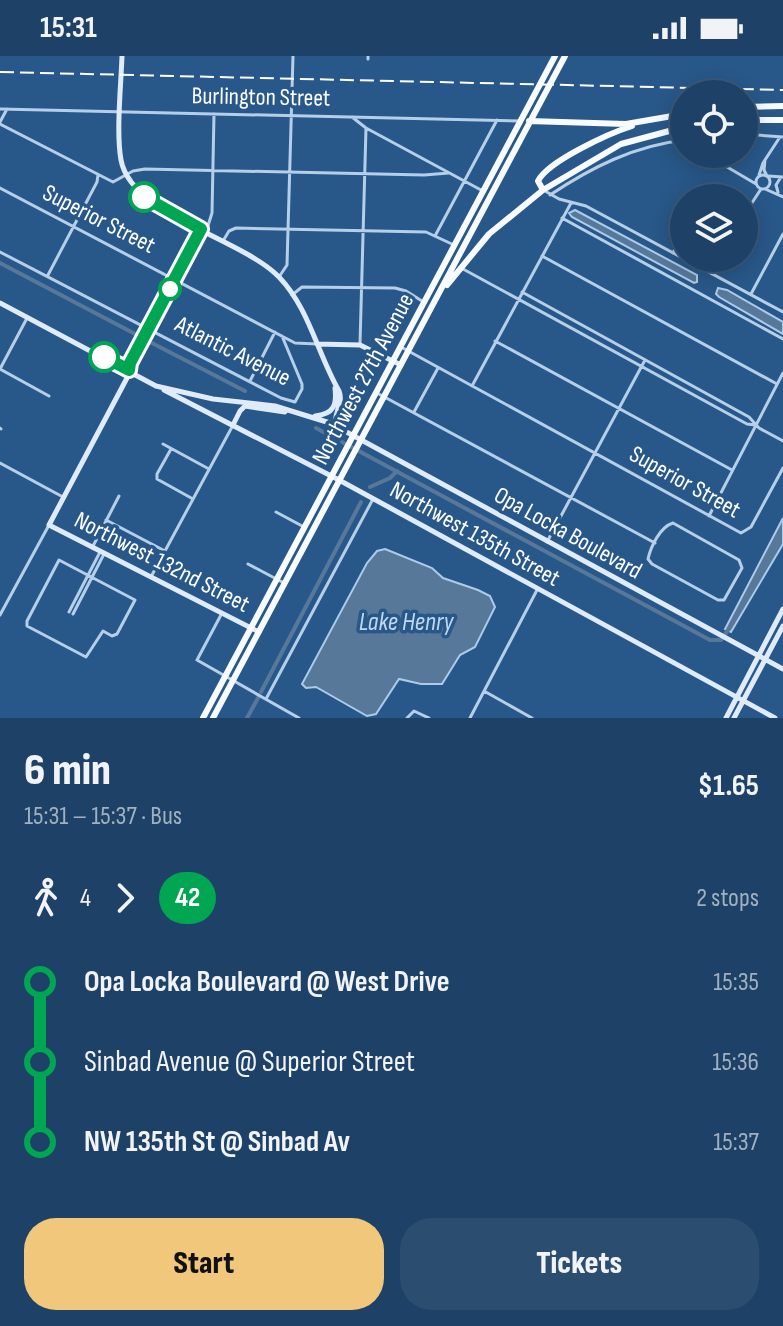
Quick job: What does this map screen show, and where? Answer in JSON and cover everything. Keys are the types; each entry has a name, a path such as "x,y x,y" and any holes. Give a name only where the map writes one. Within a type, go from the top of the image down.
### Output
{"main road":[{"path":"122,56 121,158 127,175 150,202 257,259 279,277 292,295 341,396 341,406 335,420 337,427"},
{"name":"Northwest 27th Avenue","path":"203,718 555,56"},
{"name":"Northwest 27th Avenue","path":"213,718 565,56"},
{"path":"758,107 783,106"},
{"path":"520,121 599,124 670,117"},
{"path":"758,120 783,120"},
{"path":"543,190 538,181 545,171 591,143 648,121"},
{"path":"439,294 489,234 517,208 621,144 670,131"},
{"path":"476,205 477,221"},
{"path":"468,219 471,233"},
{"path":"49,525 127,378 148,329 203,230"},
{"path":"0,303 129,370"},
{"name":"Superior Street","path":"317,344 360,345 401,365"},
{"name":"Opa Locka Boulevard","path":"129,370 156,386 213,399 256,403 298,412 337,427 783,669"},
{"path":"312,417 327,415 333,409 335,383"},
{"name":"Northwest 135th Street","path":"156,386 339,480 775,718"},
{"path":"233,425 245,406 298,412"},
{"name":"Northwest 132nd Street","path":"49,525 259,632"},
{"path":"734,718 758,656 783,609"},
{"path":"726,718 765,660 783,626"}],"street":[{"path":"279,277 287,265 293,56"},
{"name":"Burlington Street","path":"0,109 520,121"},
{"path":"7,109 0,123 113,182 145,169 365,175 449,173"},
{"path":"203,230 212,216 214,114"},
{"path":"352,117 366,128 483,191"},
{"path":"435,236 497,120"},
{"path":"360,345 366,128"},
{"path":"758,135 781,137"},
{"path":"730,168 756,184 765,160 781,137"},
{"path":"550,195 617,157 649,146 670,143"},
{"path":"765,160 764,170 770,184 781,195"},
{"path":"48,276 98,175"},
{"path":"746,177 782,177"},
{"path":"758,194 782,177"},
{"path":"781,195 776,185 782,177"},
{"path":"758,185 781,195"},
{"name":"Superior Street","path":"0,188 295,343 317,344"},
{"path":"543,190 586,206 670,251"},
{"path":"472,386 571,202"},
{"path":"562,218 783,339"},
{"path":"223,241 229,230 234,228 426,232 454,246"},
{"path":"751,294 783,234"},
{"name":"Atlantic Avenue","path":"0,252 281,398 295,402 302,389 299,374 282,336"},
{"path":"542,256 777,384"},
{"path":"460,267 783,441"},
{"path":"708,272 783,312"},
{"path":"292,295 302,287 399,289 424,302"},
{"path":"522,292 749,417 755,425"},
{"path":"27,317 0,369 49,396"},
{"path":"584,334 587,328"},
{"path":"250,381 275,332"},
{"path":"495,341 732,470"},
{"name":"Superior Street","path":"401,347 741,533 751,527 783,468"},
{"path":"547,542 645,360"},
{"path":"414,412 438,368"},
{"path":"709,516 783,373"},
{"path":"376,393 655,543"},
{"path":"151,579 233,425"},
{"path":"163,444 209,469"},
{"path":"171,449 157,479 193,499"},
{"path":"0,463 63,497"},
{"path":"92,548 119,496"},
{"path":"266,699 373,499"},
{"path":"276,512 304,527"},
{"path":"106,520 165,551"},
{"path":"673,523 739,560 742,568 727,597 718,600 652,564 648,559 655,543 663,528 673,523"},
{"path":"0,615 49,525"},
{"path":"71,613 102,553"},
{"path":"59,560 90,576 135,600 117,634 112,636 103,631 86,657 30,629 27,621 59,560"},
{"path":"248,564 284,583"},
{"path":"470,718 538,589"},
{"path":"222,613 197,660 299,718"},
{"path":"484,691 532,718"},
{"path":"282,718 286,711"},
{"path":"407,718 413,711 429,718"}],"water":[{"path":"575,210 670,261 670,270 572,217 569,213"},
{"path":"674,272 697,275 697,282"},
{"path":"718,288 783,322 783,334 719,297 716,294"},
{"path":"783,518 783,544 731,632 725,629"},
{"name":"Lake Henry","path":"385,549 432,568 443,578 490,596 495,607 475,647 460,655 442,684 421,684 399,679 376,714 367,716 316,687 306,688 302,684 367,563 377,551"}],"waterway":[{"path":"0,263 139,336"},
{"path":"148,341 245,391"},
{"path":"316,428 710,640 721,640 728,630"},
{"path":"370,487 390,478 397,471"},
{"path":"261,692 361,502"},
{"path":"247,718 258,698"}],"railway":[{"path":"0,72 783,90"}],"bus line":[{"name":"42","path":"104,357 129,370 201,229 144,197"}]}
